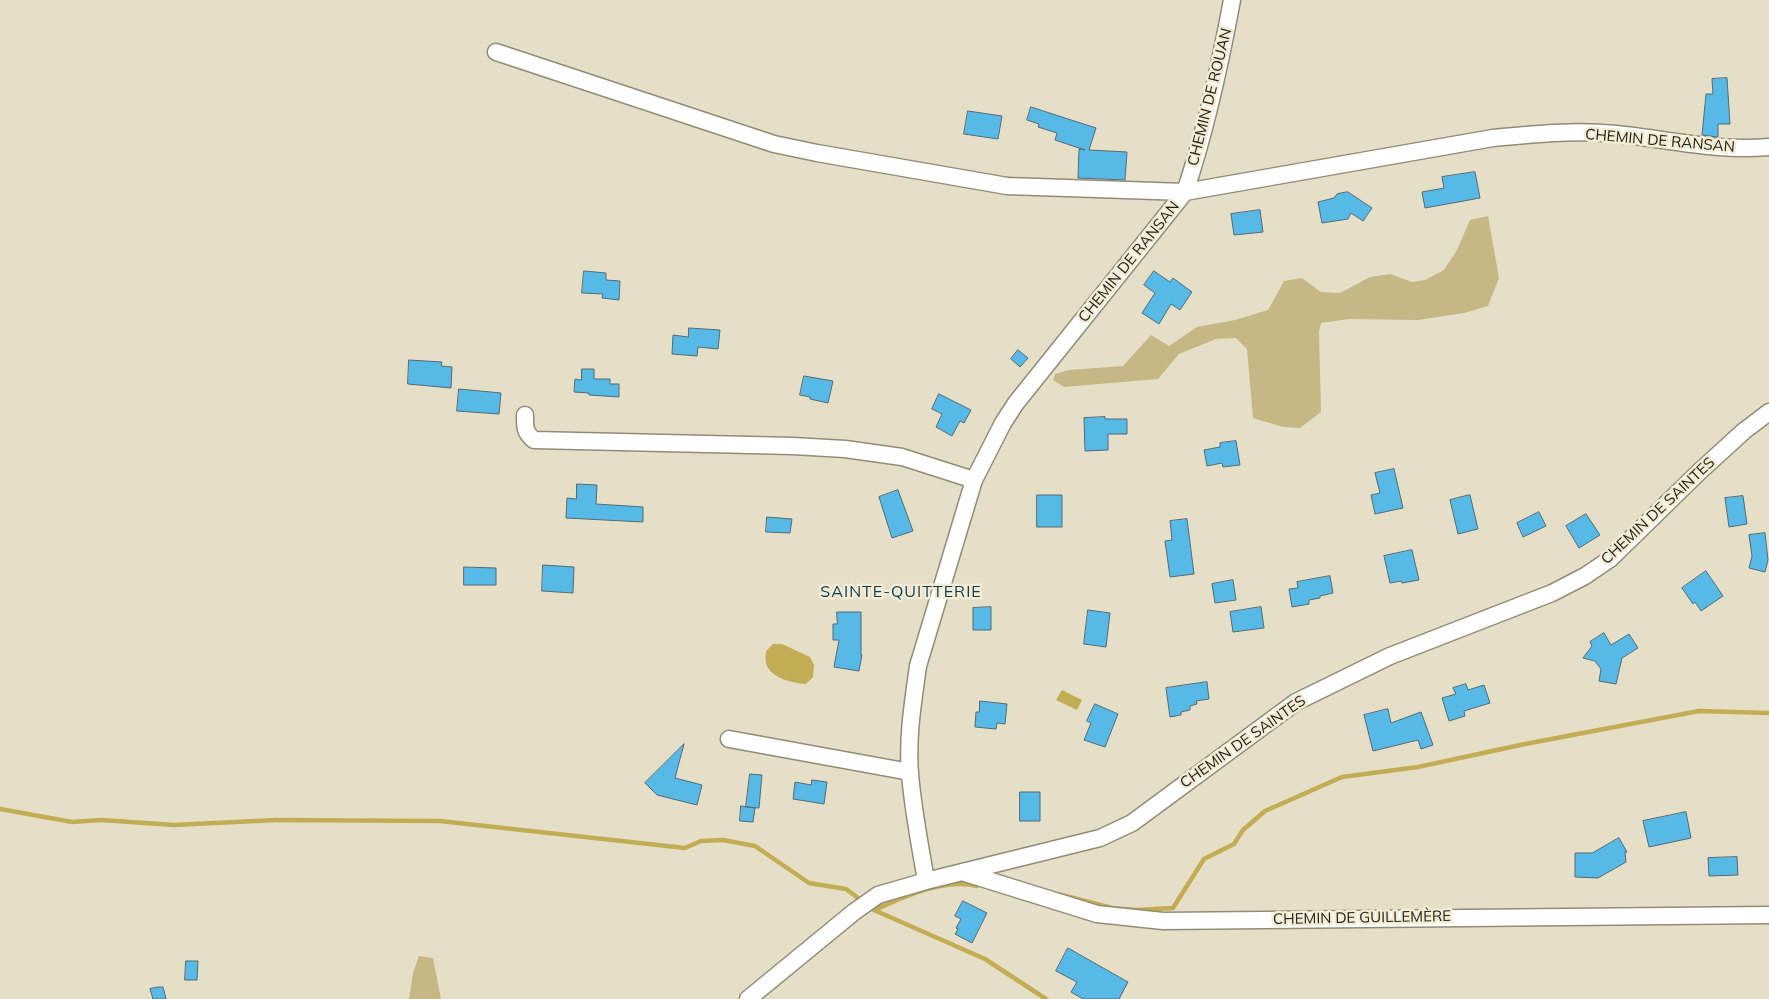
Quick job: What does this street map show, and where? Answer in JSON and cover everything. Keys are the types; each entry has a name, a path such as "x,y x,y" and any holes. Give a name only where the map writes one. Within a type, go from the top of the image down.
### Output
{"street":[{"name":"CHEMIN DE ROUAN","path":"1185,192 1199,150 1224,45 1232,0"},
{"path":"496,52 774,144 818,153 1007,186 1185,192"},
{"name":"CHEMIN DE RANSAN","path":"926,880 914,817 910,772 910,726 918,666 974,480 1003,423 1016,403 1185,192 1493,138 1539,133 1615,134 1697,146 1769,147"},
{"name":"CHEMIN DE SAINTES","path":"748,999 854,912 878,895 926,880 1100,838 1132,823 1296,702 1390,656 1552,593 1585,576 1610,559 1699,472 1744,431 1769,412"},
{"path":"525,415 524,429 534,440 845,449 902,457 974,480"},
{"path":"729,739 910,772"},
{"name":"CHEMIN DE GUILLEMÈRE","path":"962,872 1097,914 1162,921 1769,915"}],"shaded area":[{"path":"1488,216 1499,278 1488,306 1464,313 1418,320 1349,319 1321,323 1319,332 1321,412 1300,428 1283,427 1253,418 1247,349 1236,338 1216,339 1179,354 1158,379 1064,387 1053,380 1055,374 1069,370 1123,366 1151,335 1169,346 1197,327 1235,320 1268,310 1284,281 1302,278 1321,292 1340,293 1370,277 1390,274 1412,282 1425,280 1444,270 1457,250 1470,220"},
{"path":"773,644 782,644 810,657 814,665 813,677 806,684 782,679 768,668 766,651"},
{"path":"1062,690 1082,700 1077,710 1056,700"},
{"path":"419,956 433,958 441,999 409,999 413,973"}],"building":[{"path":"1727,78 1730,124 1718,124 1718,137 1702,135 1706,94 1713,94 1712,79"},
{"path":"1031,107 1096,128 1089,150 1127,152 1125,180 1078,178 1079,149 1085,150 1055,140 1057,133 1038,127 1039,124 1027,120"},
{"path":"968,111 1002,116 998,139 964,134"},
{"path":"1475,172 1480,198 1425,208 1422,192 1444,188 1442,177"},
{"path":"1348,192 1372,208 1363,221 1351,213 1348,219 1322,223 1318,202 1334,198 1337,194"},
{"path":"1260,210 1263,232 1234,235 1231,214"},
{"path":"584,271 606,273 606,280 620,281 619,300 602,298 603,294 582,293"},
{"path":"1154,271 1170,282 1173,278 1192,292 1180,310 1171,304 1159,324 1142,313 1155,293 1144,285"},
{"path":"689,328 720,330 718,349 698,347 697,356 672,354 673,335 688,337"},
{"path":"1018,350 1028,358 1020,367 1011,359"},
{"path":"409,360 442,362 441,366 452,367 451,388 408,384"},
{"path":"582,369 594,369 594,379 610,379 610,384 619,384 619,397 574,392 575,379 581,380"},
{"path":"804,376 833,381 828,403 800,395"},
{"path":"459,389 501,393 499,414 457,411"},
{"path":"939,394 971,410 964,423 960,421 952,436 936,427 942,414 932,409"},
{"path":"1105,417 1105,419 1127,419 1127,434 1108,434 1108,450 1085,451 1084,418"},
{"path":"1236,441 1240,465 1223,467 1222,463 1207,466 1204,450 1220,447 1220,443"},
{"path":"1394,469 1403,508 1375,514 1371,495 1380,493 1375,473"},
{"path":"577,484 597,485 596,504 643,507 643,522 566,518 567,498 576,499"},
{"path":"898,490 913,531 892,538 879,497"},
{"path":"1037,495 1062,495 1062,527 1037,527"},
{"path":"1470,495 1478,529 1458,534 1450,500"},
{"path":"1743,496 1747,524 1729,527 1725,498"},
{"path":"1539,512 1546,526 1523,537 1517,523"},
{"path":"1586,514 1600,535 1579,548 1566,526"},
{"path":"767,517 792,519 790,533 766,532"},
{"path":"1187,519 1194,574 1170,577 1165,541 1172,540 1170,521"},
{"path":"1765,533 1768,560 1765,572 1749,568 1752,556 1749,535"},
{"path":"1412,550 1419,580 1390,583 1384,556"},
{"path":"543,565 574,567 573,593 542,591"},
{"path":"464,567 496,568 496,585 464,585"},
{"path":"1706,571 1723,596 1701,611 1695,602 1693,604 1682,588"},
{"path":"1330,576 1333,593 1309,600 1309,604 1292,607 1289,589 1298,588 1297,582"},
{"path":"1233,580 1236,600 1215,603 1212,584"},
{"path":"991,607 991,630 973,630 973,608"},
{"path":"1261,607 1264,628 1233,632 1230,612"},
{"path":"1088,610 1110,613 1106,647 1084,644"},
{"path":"837,612 861,612 862,655 859,671 834,667 839,640 833,640 833,624 837,624"},
{"path":"1604,633 1611,645 1629,634 1638,648 1622,658 1616,684 1599,681 1601,669 1595,661 1583,658 1592,646 1590,642"},
{"path":"1207,682 1209,699 1196,701 1197,704 1190,706 1190,710 1181,712 1181,715 1170,717 1166,688"},
{"path":"1466,684 1468,690 1484,685 1490,703 1464,711 1465,716 1449,721 1442,698 1456,694 1453,688"},
{"path":"980,701 1007,704 1005,724 997,723 996,729 975,727 976,712 979,712"},
{"path":"1095,704 1118,714 1105,747 1084,740 1091,723 1087,721"},
{"path":"1388,709 1391,723 1421,712 1433,745 1421,749 1418,740 1373,751 1364,715"},
{"path":"684,744 675,778 702,785 697,805 657,795 645,783"},
{"path":"750,774 762,775 759,808 746,807"},
{"path":"812,780 827,782 824,804 793,799 795,782 811,785"},
{"path":"1020,792 1040,792 1040,821 1020,821"},
{"path":"741,806 755,808 753,822 740,821"},
{"path":"1686,812 1691,838 1649,847 1643,821"},
{"path":"1619,838 1627,852 1625,852 1626,862 1598,878 1575,877 1575,853 1592,853"},
{"path":"1737,857 1738,875 1709,876 1708,858"},
{"path":"963,901 987,913 972,943 955,934 961,919 955,916"},
{"path":"1068,948 1128,982 1119,999 1083,999 1071,992 1077,982 1056,971"},
{"path":"186,961 198,961 197,980 185,980"},
{"path":"163,987 166,999 153,999 150,989"}],"waterway":[{"path":"1058,894 1112,908 1136,910 1173,908 1204,859 1234,844 1243,830 1265,811 1342,777 1418,767 1525,744 1699,711 1769,713"},
{"path":"0,809 72,822 101,820 174,825 276,820 440,821 685,848 701,841 723,840 755,846 809,883 846,889 862,901"},
{"path":"874,910 917,892 940,886 951,884 977,886"},
{"path":"869,906 874,910 985,959 1046,999"}],"district":[{"name":"SAINTE-QUITTERIE","path":"901,592"}]}
